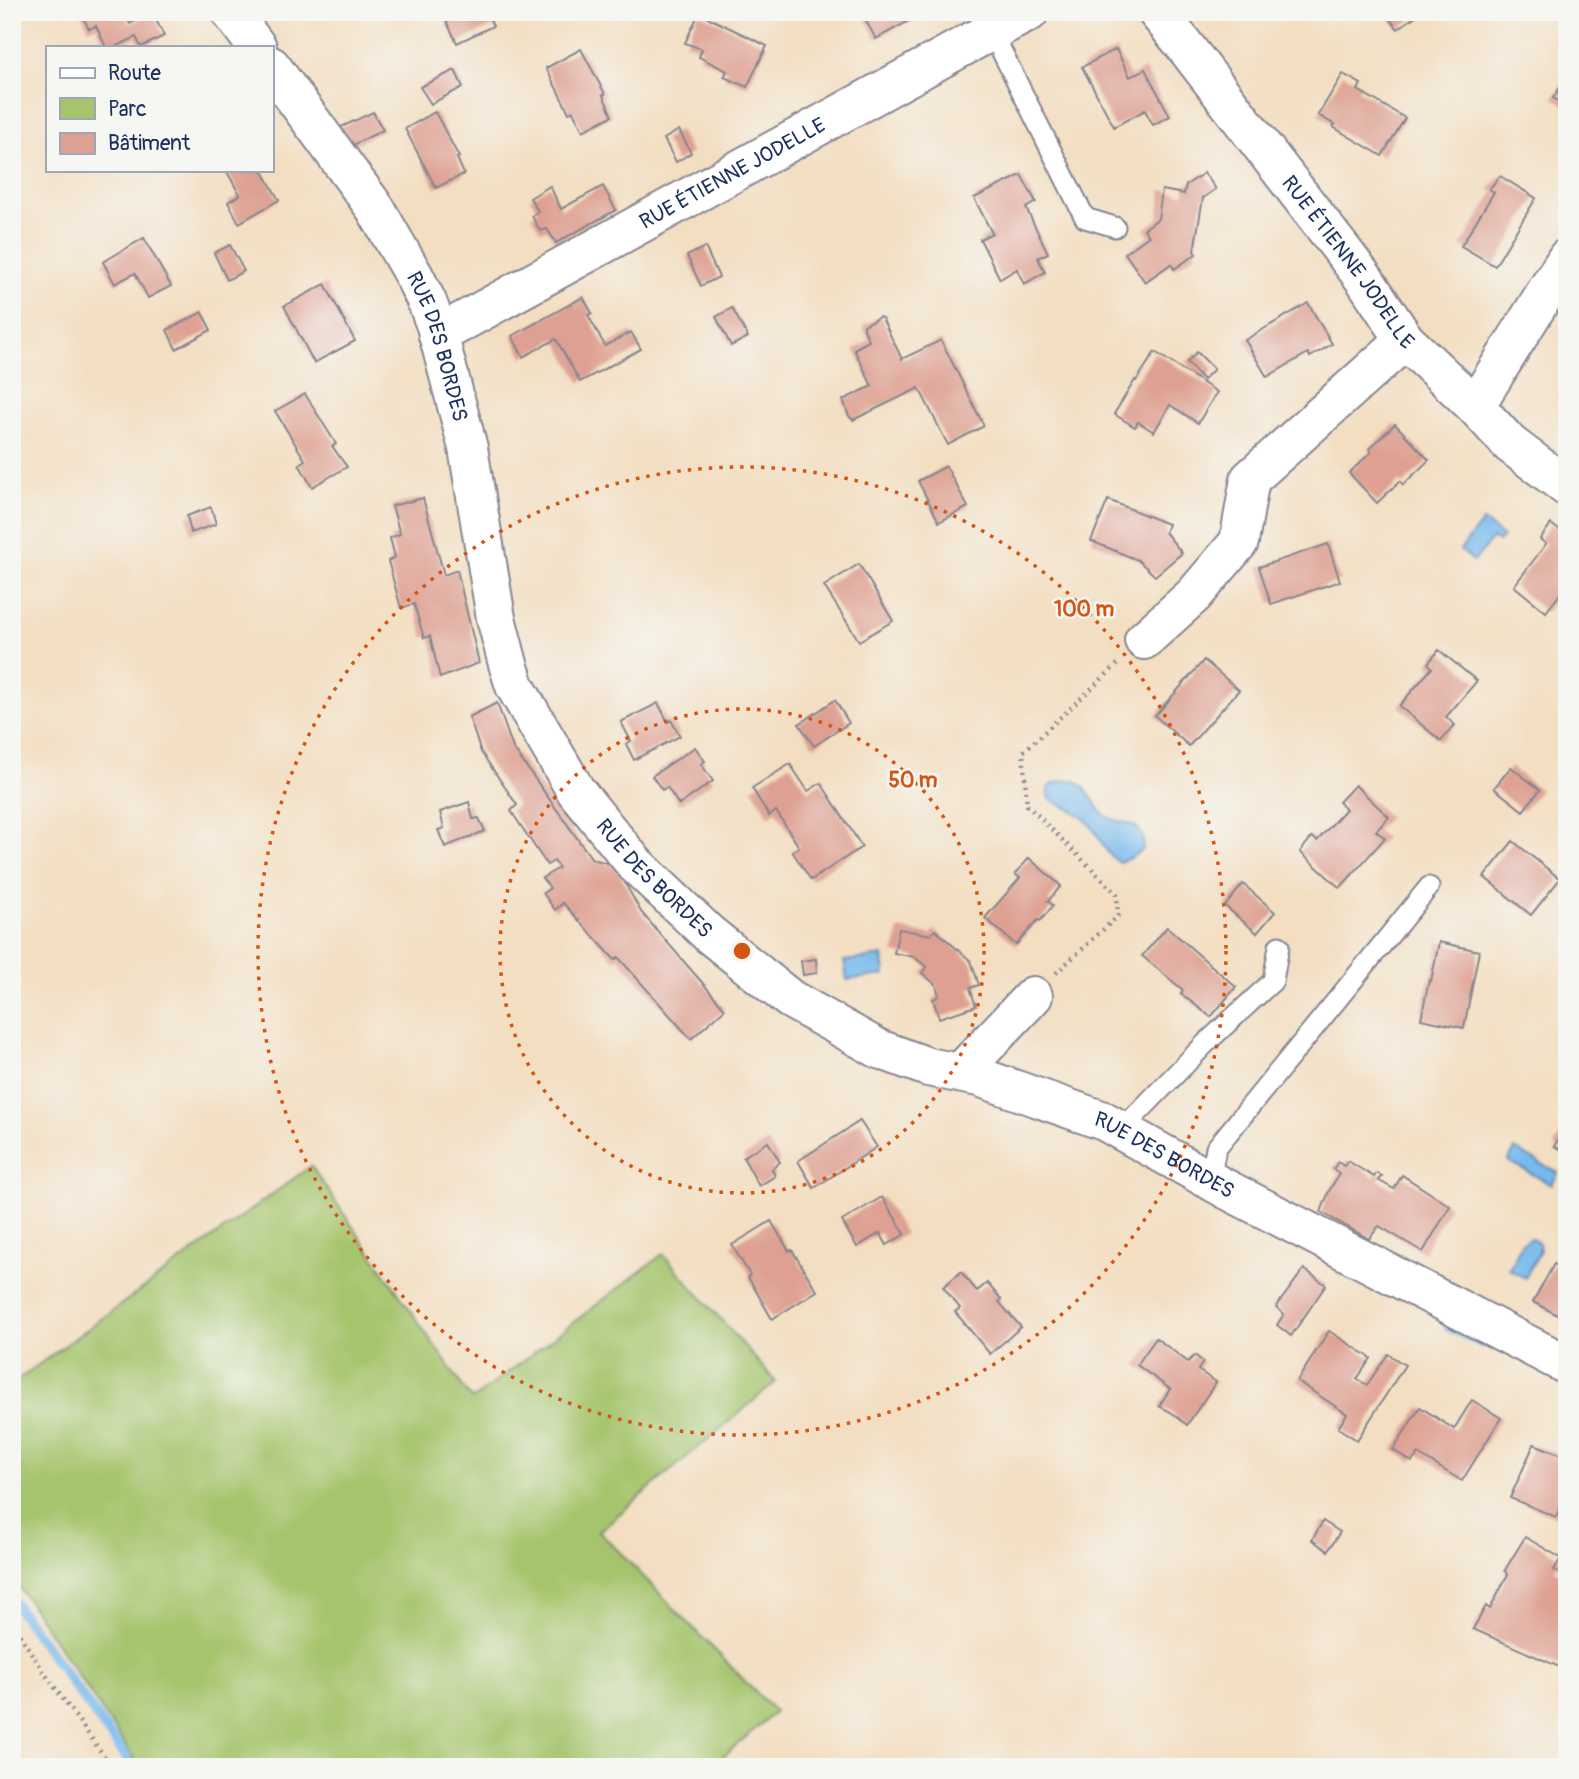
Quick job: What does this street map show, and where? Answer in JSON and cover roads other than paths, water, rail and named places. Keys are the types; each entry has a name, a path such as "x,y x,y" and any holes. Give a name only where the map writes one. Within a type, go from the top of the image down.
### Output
{"street":[{"path":"231,12 256,46"},
{"name":"RUE ÉTIENNE JODELLE","path":"438,335 1029,12"},
{"name":"RUE ÉTIENNE JODELLE","path":"1157,12 1365,281 1405,340 1475,406 1510,444 1567,487"},
{"name":"RUE DES BORDES","path":"273,69 375,208 427,302 468,448 496,618 508,664 522,699 576,791 635,864 709,934 790,999 879,1049 928,1067 979,1077 1104,1121 1210,1180 1567,1366"},
{"path":"1475,406 1567,258"},
{"path":"1144,640 1194,595 1239,542 1250,480 1405,340"},
{"path":"960,1073 1033,996"}],"lane":[{"path":"992,32 1085,218 1115,227"},
{"path":"1210,1180 1216,1149 1429,887"},
{"path":"1125,1133 1130,1121 1206,1043 1273,981 1279,946"}],"water":[{"path":"1483,521 1503,537 1498,542 1493,538 1474,561 1460,550"},
{"path":"1071,780 1086,790 1106,816 1134,825 1143,837 1143,849 1131,858 1119,862 1109,854 1084,818 1049,798 1050,786"},
{"path":"883,956 885,975 847,980 844,961"},
{"path":"1515,1149 1558,1173 1552,1185 1508,1161"},
{"path":"1531,1238 1539,1243 1540,1251 1525,1278 1509,1269 1522,1243"}],"waterway":[{"path":"1449,1327 1481,1343"},
{"path":"12,1600 133,1767"}]}
